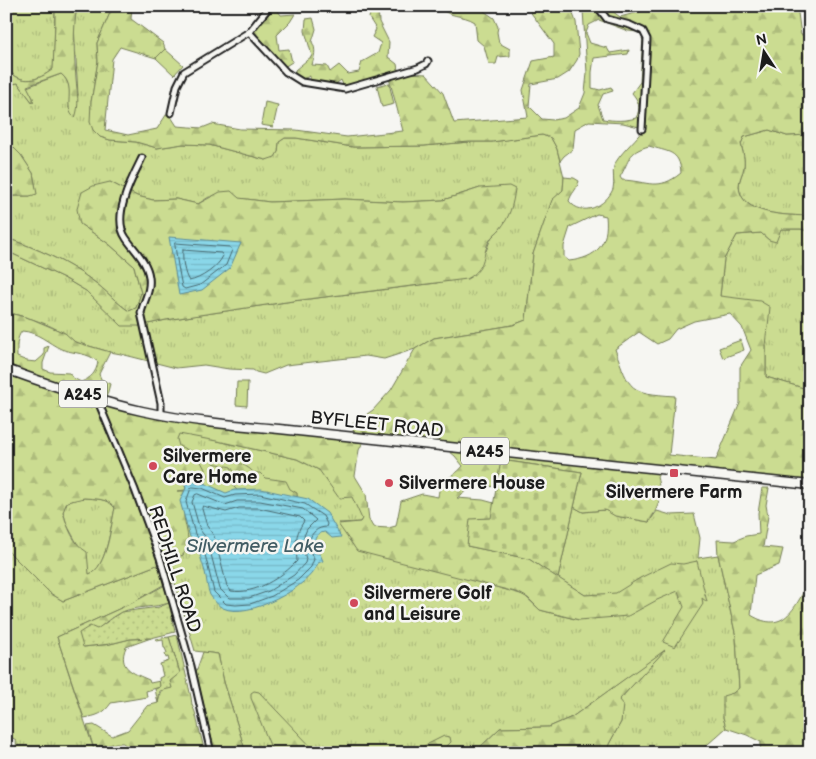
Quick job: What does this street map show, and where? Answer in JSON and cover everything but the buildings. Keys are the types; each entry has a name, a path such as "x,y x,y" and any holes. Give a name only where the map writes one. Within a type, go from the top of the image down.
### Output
{"main road":[{"name":"BYFLEET ROAD","path":"6,369 97,398 161,415 223,424 810,485"}],"street":[{"path":"170,113 177,86 184,72 249,32 270,6"},
{"path":"597,6 607,19 630,25 643,31 647,39 642,129"},
{"path":"249,32 286,72 302,82 338,89 346,89 418,68 428,61"},
{"path":"142,158 122,203 121,227 124,236 144,261 149,276 149,294 143,303 141,314 161,403 161,415"},
{"name":"REDHILL ROAD","path":"97,398 132,482 160,558 191,666 211,753"}],"green space":[{"path":"6,6 55,6 53,69 36,79 19,78 8,70 9,57 6,58"},
{"path":"55,6 77,6 74,42 78,103 75,118 69,109 68,85 66,79 61,74 27,86 33,98 33,103 18,83 6,85 7,57 9,57 8,70 19,78 36,79 53,69"},
{"path":"77,6 113,6 97,43 98,61 91,102 93,130 100,137 110,140 136,142 157,148 183,144 209,145 266,160 278,152 279,142 285,138 353,147 424,146 492,142 542,135 551,138 557,149 564,177 563,190 552,201 533,254 526,320 513,325 434,338 415,349 384,359 366,356 286,365 264,374 253,370 204,365 176,368 75,342 51,327 6,312 6,253 13,254 64,278 86,291 106,310 139,326 166,320 293,301 437,283 486,251 491,238 500,229 480,188 443,200 403,202 345,199 270,202 209,197 198,204 176,199 153,200 137,196 110,182 80,224 109,244 134,266 141,293 136,308 129,311 98,285 73,268 29,246 6,238 6,196 30,196 36,189 33,173 21,155 12,146 6,132 6,85 18,83 33,103 33,98 27,87 61,74 69,85 69,108 78,95 74,25"},
{"path":"113,6 132,6 131,19 163,43 165,49 156,58 120,47 112,59 105,130 128,135 157,129 168,112 177,126 202,128 212,124 240,129 296,130 347,137 403,131 389,78 408,73 426,74 443,93 454,123 528,117 523,90 533,61 554,57 554,44 526,6 570,6 576,22 579,54 569,72 558,79 531,84 529,106 542,119 553,120 564,118 579,108 585,93 587,73 583,10 575,6 607,7 620,17 639,12 641,6 797,6 801,35 810,32 810,135 787,136 769,130 744,137 741,144 744,167 739,186 741,196 747,203 756,208 778,214 810,216 810,232 801,229 781,229 776,242 769,240 761,233 737,235 724,259 720,296 760,301 770,307 766,346 766,377 810,390 810,481 661,470 657,477 659,500 649,522 615,516 605,510 583,512 574,507 582,472 502,460 497,486 470,488 457,498 483,500 494,503 493,505 509,508 467,546 529,559 585,595 616,593 640,578 671,563 683,564 697,561 707,602 702,598 703,604 675,647 663,642 684,607 678,591 628,616 579,620 540,610 528,598 519,593 357,551 338,524 360,522 362,519 352,497 339,498 319,470 297,459 179,434 177,439 179,446 197,454 208,475 205,483 183,476 186,490 177,491 186,491 184,516 188,540 183,555 63,601 50,593 6,549 6,312 32,319 65,333 75,342 110,352 99,374 101,379 110,384 104,400 140,410 356,437 351,425 373,410 391,390 415,349 434,338 513,325 526,320 533,254 552,200 563,190 564,177 574,178 579,181 569,201 574,206 580,209 587,209 599,205 610,195 613,189 613,168 616,162 642,131 639,127 623,123 589,121 575,129 573,149 560,161 557,149 551,138 542,135 492,142 424,146 353,147 285,138 279,142 278,152 275,157 266,160 209,145 183,144 157,148 136,142 110,140 100,137 93,130 90,122 91,102 98,61 97,43","holes":["599,20 628,31 638,32 643,37 640,82 632,93 638,105 636,118 628,120 603,119 598,105 603,94 613,91 611,87 600,90 592,88 594,58 628,54 629,50 610,53 607,48 590,43 586,33 589,25","649,146 667,151 678,160 681,173 673,179 659,184 622,180 620,177 630,157 637,151","597,214 606,216 603,242 594,253 587,257 569,261 564,257 564,246 570,227","730,314 742,327 751,350 740,367 740,403 716,460 669,455 675,396 648,393 633,387 624,374 615,349 639,332 657,344 668,339 676,329 694,321","22,331 28,332 66,351 90,356 98,362 96,369 88,379 81,382 73,378 69,373 50,372 43,369 43,363 49,346 44,348 44,355 36,362 27,361 17,357 19,337","356,438 444,447 463,466 441,485 438,497 422,494 401,501 396,526 388,528 373,527 369,520 366,494 355,476 359,450 363,442 356,442","84,498 109,502 115,508 104,555 100,564 89,574 87,552 74,540 63,512 67,502"]},
{"path":"366,6 378,6 379,22 389,42 388,57 397,64 398,70 344,87 341,80 333,86 310,81 310,76 302,79 295,75 295,70 312,56 305,31 306,19 313,18 316,29 312,42 315,51 312,65 327,66 330,72 339,65 348,74 359,72 362,62 378,53 381,43 372,37 376,29 369,18 371,9"},
{"path":"438,6 484,6 484,11 494,18 498,27 499,43 510,49 510,56 498,57 496,64 489,64 484,46 477,40 475,22 446,12"},
{"path":"275,7 281,15 295,14 277,35 279,50 289,49 292,62 284,67 254,31"},
{"path":"165,49 183,65 174,75 156,58"},
{"path":"389,83 394,104 382,107 377,86"},
{"path":"265,102 278,105 273,127 261,125"},
{"path":"769,130 787,136 810,135 810,216 767,212 747,203 741,196 739,183 744,156 741,144 744,137"},
{"path":"6,132 12,146 21,155 33,173 37,194 30,196 6,196"},
{"path":"110,182 137,196 153,200 176,199 198,204 220,192 231,191 239,198 270,202 345,199 403,202 443,200 480,188 509,186 515,189 509,215 488,243 478,270 467,279 293,301 166,320 139,326 122,326 86,291 64,278 13,254 6,253 6,238 29,246 83,274 129,311 136,308 141,293 134,266 109,244 80,224 77,209 82,192 93,186"},
{"path":"781,229 801,229 810,232 810,390 766,377 766,346 720,296 724,259 737,235 761,233 769,240"},
{"path":"741,340 744,350 723,358 719,348"},
{"path":"237,382 248,382 247,406 236,405"},
{"path":"174,431 297,459 343,482 360,501 363,517 360,522 339,523 482,583 524,595 540,610 579,620 697,561 617,596 585,595 558,578 574,507 583,512 605,510 616,516 649,522 657,511 671,515 694,514 700,538 698,558 718,555 736,637 739,689 733,693 723,717 726,728 698,753 607,753 609,744 621,722 619,700 663,652 572,717 549,727 500,728 474,753 246,753 224,682 218,654 195,651 175,583 163,585 132,603 57,637 95,753 17,753 16,740 6,734 6,549 50,593 63,601 183,555 175,483"},
{"path":"213,459 235,462 245,466 254,473 260,473 265,478 286,481 290,489 297,493 298,504 238,491 234,487 236,476 231,467 213,463"},
{"path":"501,460 582,472 558,578 529,559 467,546 470,519 491,518"},
{"path":"762,488 769,488 766,505 768,516 763,547 783,549 779,565 755,575 751,615 763,621 773,622 781,620 794,608 810,580 810,753 760,753 761,742 726,728 723,717 723,696 733,693 739,688 736,637 718,555 717,540 734,541 746,536 759,534 758,513"},
{"path":"84,498 109,502 115,508 104,556 95,571 89,574 80,549 67,525 63,511 67,502"},
{"path":"165,585 169,603 133,609 116,615 101,627 84,647 130,639 151,638 126,647 124,660 128,669 149,680 150,683 160,681 160,687 146,691 147,697 111,703 106,710 99,714 84,718 57,637 132,603"},
{"path":"169,603 175,632 151,638 130,639 110,644 83,647 79,633 90,626 97,629 121,612 159,607"},
{"path":"177,635 192,705 205,753 136,753 123,743 94,749 87,726 94,725 112,736 128,730 147,706 158,703 165,686 180,673 169,637"},
{"path":"169,637 180,673 170,681 172,688 160,691 158,703 155,689 160,687 159,678 163,676 160,664 169,661 168,657 166,658 165,654 167,653 163,640 157,641 156,639"},
{"path":"665,650 619,700 623,705 621,722 609,744 607,753 553,753 554,747 528,753 474,753 500,728 549,727 572,717"},
{"path":"203,652 218,654 224,682 246,753 215,753 196,672"},
{"path":"254,691 259,692 317,753 273,753 251,698 251,693"},
{"path":"444,736 450,737 451,742 440,753 410,753"}],"water":[{"path":"169,237 241,243 230,268 202,290 179,295"},
{"name":"Silvermere Lake","path":"186,476 194,482 204,483 226,493 234,490 261,489 308,499 327,513 341,537 332,538 325,532 318,534 314,543 315,550 316,553 320,554 323,561 318,563 313,572 291,591 277,599 247,609 234,610 223,608 210,595 197,543 190,537 180,501 186,488 183,478"}],"place":[{"name":"Silvermere Care Home","path":"153,466"},
{"name":"Silvermere Farm","path":"674,473"},
{"name":"Silvermere House","path":"389,483"},
{"name":"Silvermere Golf and Leisure","path":"354,603"}]}
